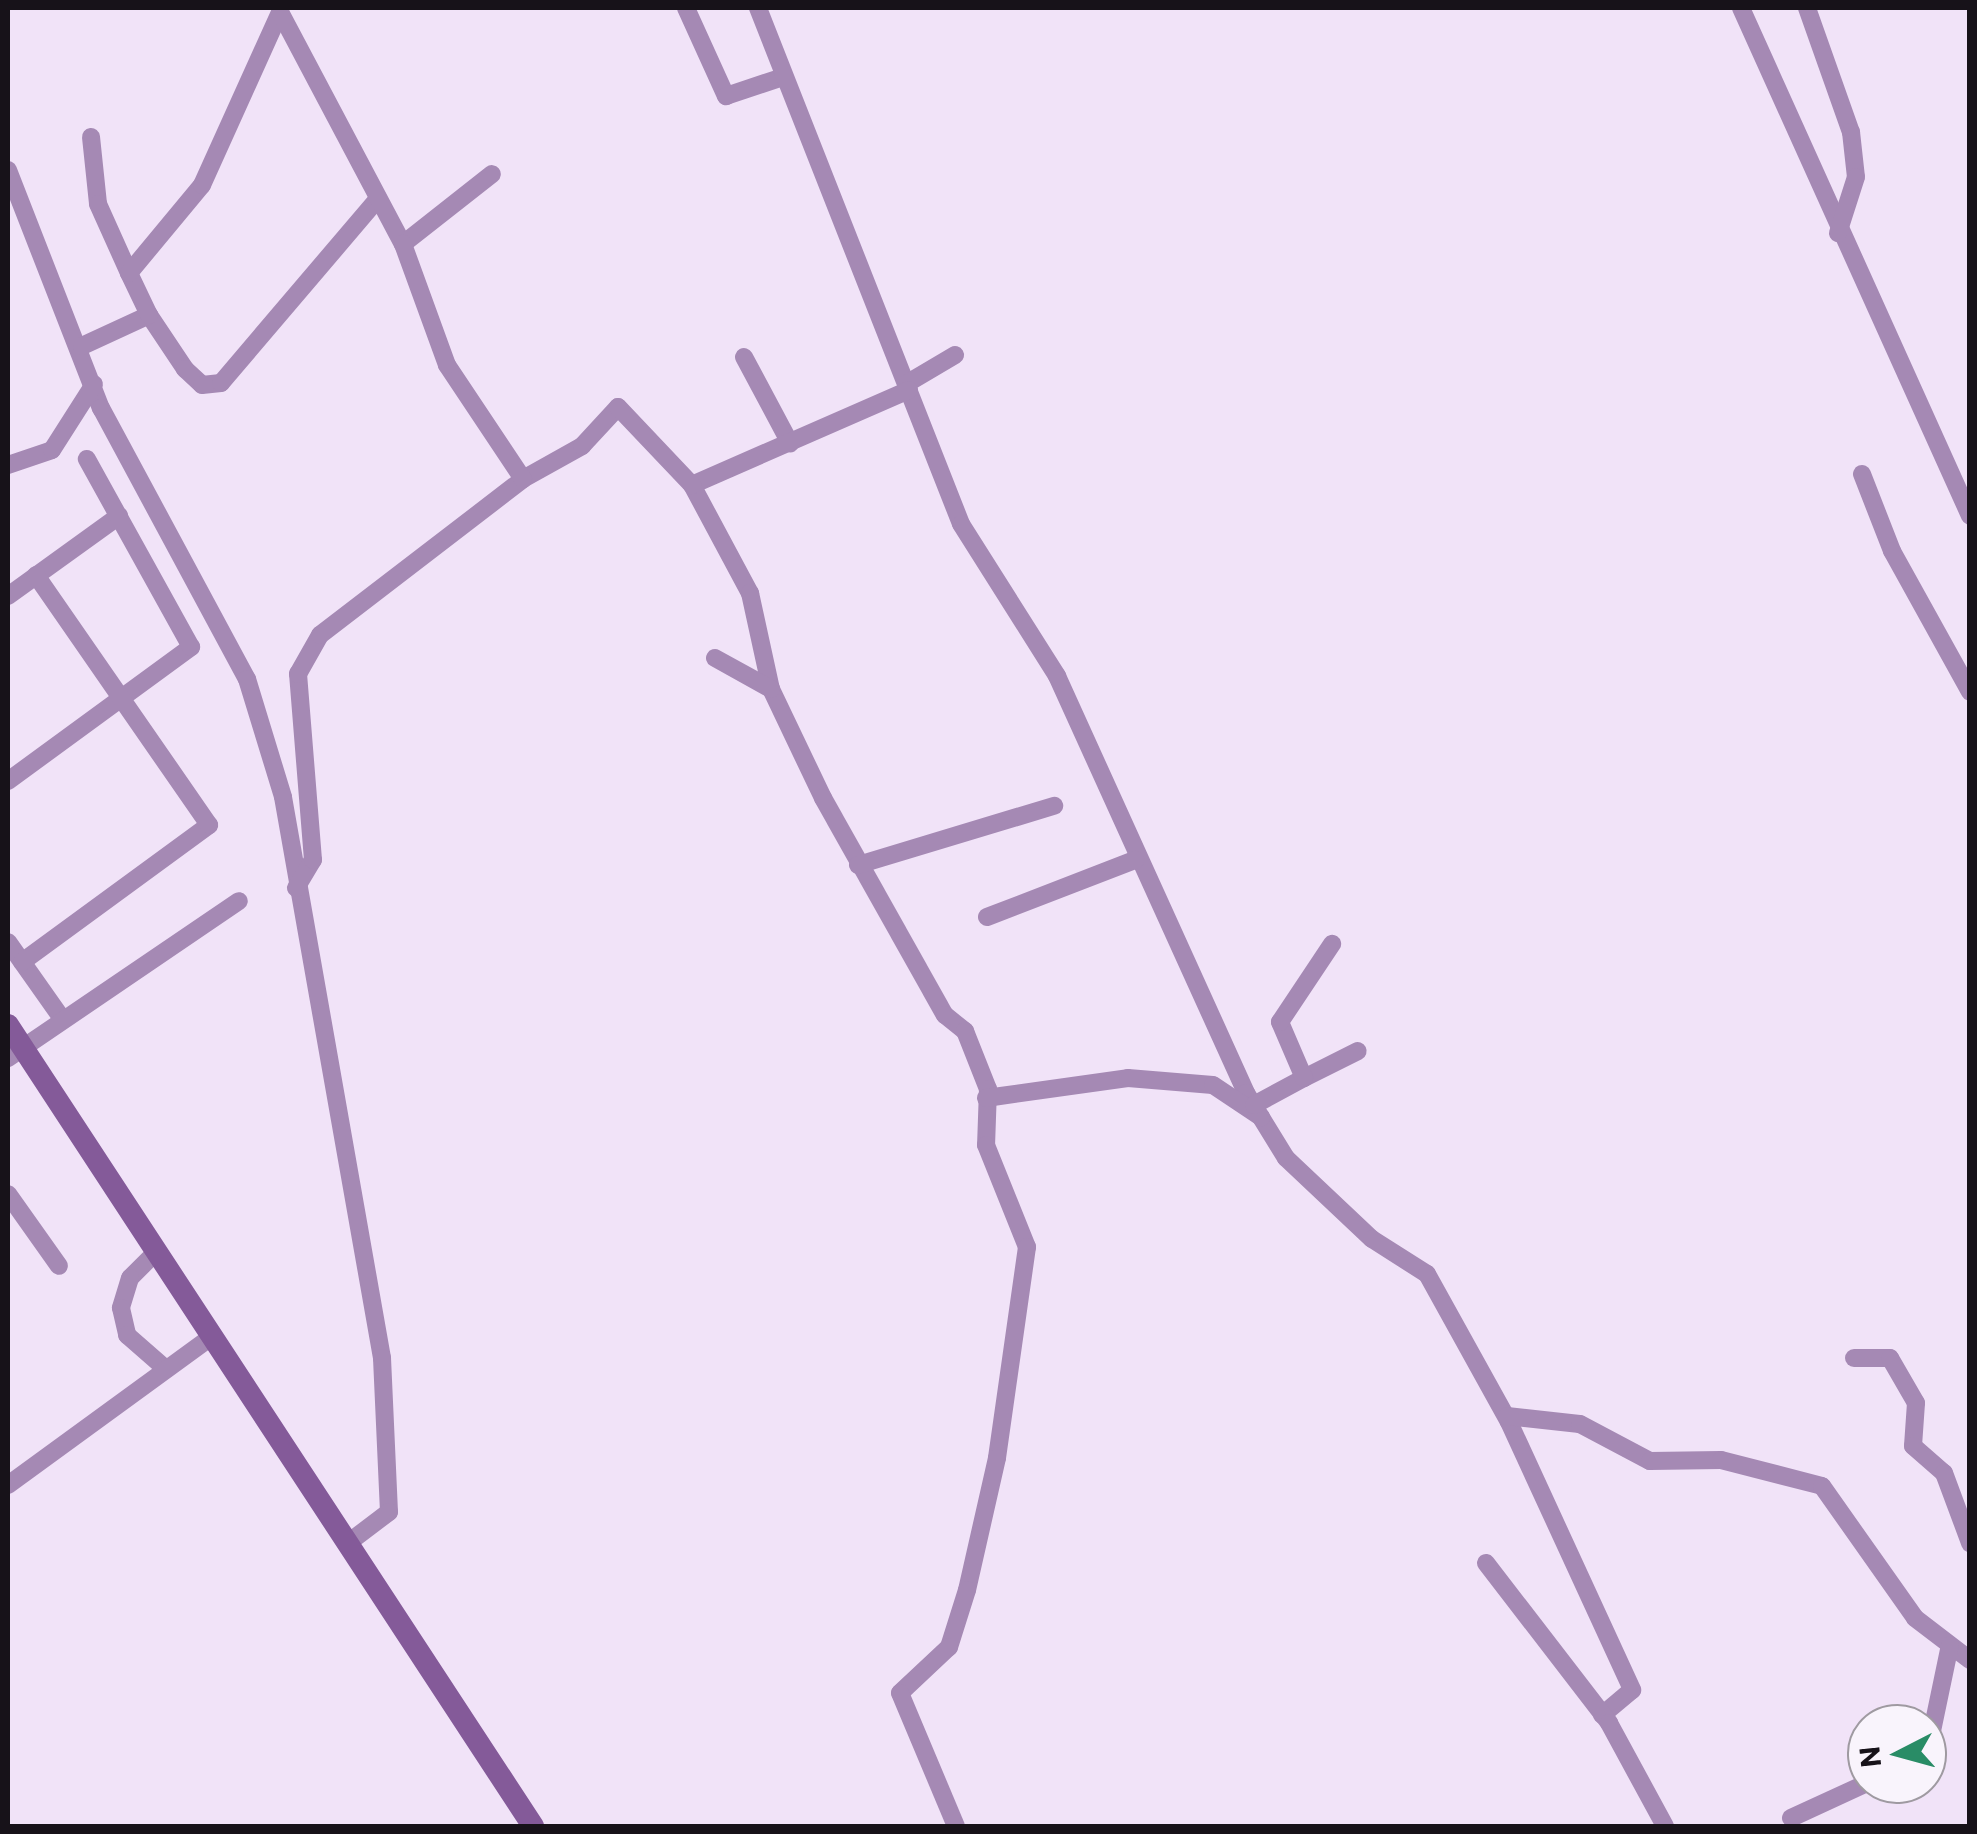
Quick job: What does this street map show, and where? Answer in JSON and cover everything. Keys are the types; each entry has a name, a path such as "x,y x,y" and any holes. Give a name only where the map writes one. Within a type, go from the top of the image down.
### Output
{"main road":[{"path":"8,1024 15,1052 157,1251 533,1826"}],"street":[{"path":"686,8 726,96 780,78"},
{"path":"758,8 780,78 961,524 1033,627 1135,860 1257,1112 1286,1158 1372,1239 1427,1274 1507,1416 1632,1690 1602,1715"},
{"path":"1741,8 1838,234 1970,516"},
{"path":"1807,8 1850,132 1856,176 1838,234"},
{"path":"129,273 202,185 280,12 376,202 403,244 448,365 522,479"},
{"path":"90,138 98,204 129,273 149,314 185,369 202,385 221,384 376,202"},
{"path":"8,170 82,346 94,384 247,679 283,796 296,888 382,1358 389,1512 348,1543"},
{"path":"403,244 492,174"},
{"path":"82,346 149,314"},
{"path":"692,485 908,387 955,354"},
{"path":"744,357 790,443"},
{"path":"8,465 52,450 94,384"},
{"path":"296,888 313,860 298,674 320,635 522,479 582,446 618,407 692,485 750,593 771,690 858,865 945,1015 965,1031 986,1098 986,1145 1027,1247 998,1458 949,1647 900,1694 956,1826"},
{"path":"8,781 191,647 87,459"},
{"path":"1862,474 1892,551 1970,692"},
{"path":"8,596 119,516"},
{"path":"22,962 209,824 36,575"},
{"path":"715,658 771,690"},
{"path":"858,865 1054,806"},
{"path":"987,917 1135,860"},
{"path":"15,1052 239,901"},
{"path":"8,942 63,1020"},
{"path":"1304,1078 1280,1022 1332,944"},
{"path":"1257,1112 1304,1078 1358,1051"},
{"path":"986,1098 1128,1078 1213,1085 1257,1112"},
{"path":"8,1194 59,1266"},
{"path":"157,1251 130,1278 121,1308 135,1345 166,1369"},
{"path":"8,1485 212,1336"},
{"path":"1854,1358 1890,1358 1916,1403 1913,1446 1948,1479 1970,1543"},
{"path":"1507,1416 1580,1424 1650,1462 1721,1460 1822,1486 1888,1586 1970,1660"},
{"path":"1486,1562 1602,1715 1665,1826"},
{"path":"1938,1704 1950,1645"},
{"path":"1792,1818 1847,1792"}]}
